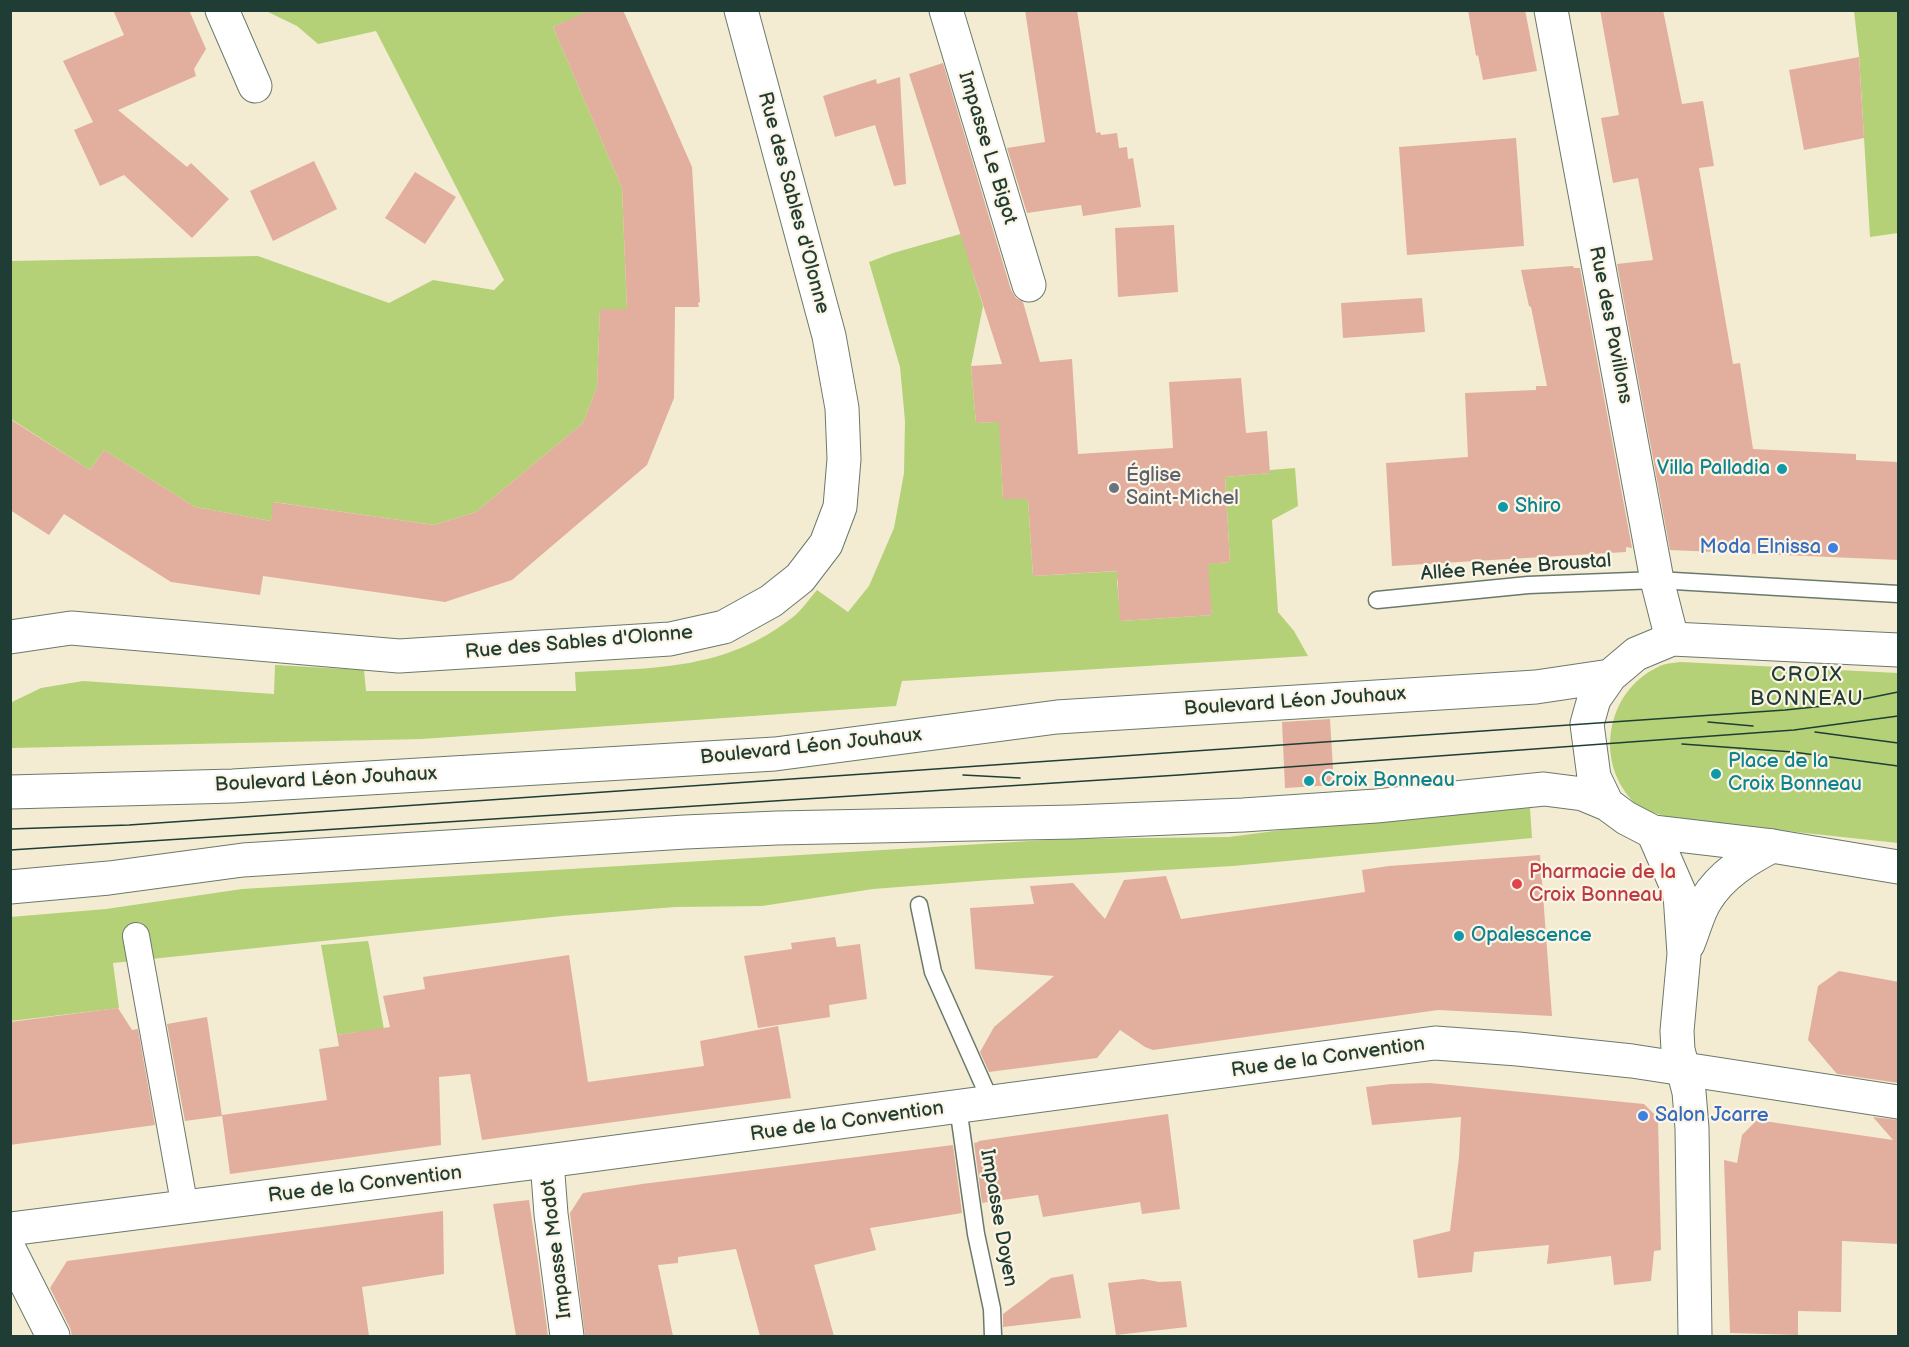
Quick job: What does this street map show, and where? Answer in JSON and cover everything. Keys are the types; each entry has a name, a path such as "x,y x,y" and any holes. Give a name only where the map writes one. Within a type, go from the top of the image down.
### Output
{"street":[{"path":"222,10 255,86"},
{"name":"Impasse Le Bigot","path":"946,10 1029,285"},
{"name":"Rue des Pavillons","path":"1551,10 1657,580 1672,639"},
{"name":"Rue des Sables d'Olonne","path":"10,638 71,628 399,656 670,639 724,627 771,601 801,578 826,544 840,507 844,459 842,408 828,336 740,13"},
{"path":"1607,804 1594,777 1587,724 1593,699 1610,676 1636,654 1672,639 1899,650"},
{"name":"Boulevard Léon Jouhaux","path":"10,792 233,786 775,754 1057,717 1536,687 1610,676"},
{"path":"10,887 109,878 243,860 685,832 1073,822 1243,815 1376,806 1544,789 1583,794 1607,804 1626,818 1653,832 1772,846 1899,867"},
{"path":"1653,832 1680,894 1684,954 1677,1031 1678,1050 1689,1092 1692,1128 1695,1336"},
{"path":"1684,954 1705,900 1724,878 1744,861 1772,846"},
{"path":"136,936 185,1208"},
{"name":"Rue de la Convention","path":"10,1229 548,1161 1435,1043 1568,1053 1683,1068 1899,1102"},
{"name":"Impasse Modot","path":"548,1161 551,1214 567,1336"},
{"path":"10,1251 54,1336"}],"lane":[{"name":"Allée Renée Broustal","path":"1377,600 1528,585 1657,580 1899,594"},
{"path":"919,905 933,972 991,1102"},
{"name":"Impasse Doyen","path":"958,1107 976,1234 992,1309 993,1336"}],"green space":[{"path":"266,11 590,11 553,27 622,188 627,309 600,310 597,387 583,423 476,512 434,525 274,502 271,521 195,507 104,450 90,470 11,419 10,261 258,256 389,303 433,280 494,290 504,280 376,31 318,44 297,26"},
{"path":"1854,11 1898,11 1898,233 1870,237 1859,55"},
{"path":"964,233 983,306 971,366 976,423 1015,421 1018,458 1001,460 1003,499 1028,499 1033,576 1120,571 1117,581 1121,621 1212,615 1205,564 1230,562 1225,477 1295,468 1298,506 1272,520 1278,612 1294,631 1308,656 902,681 896,706 422,739 11,748 10,703 41,688 83,681 274,694 275,665 364,670 366,691 576,691 575,672 662,667 689,663 716,657 742,647 768,634 793,617 817,590 848,612 869,586 894,528 904,473 905,421 900,367 869,262"},
{"path":"1681,662 1898,673 1898,843 1675,819 1649,811 1636,804 1622,788 1614,769 1610,749 1611,730 1617,710 1627,693 1640,678 1660,666"},
{"path":"1530,808 1532,838 1233,866 873,889 762,906 675,907 562,916 113,963 119,1008 11,1021 10,917 106,909 242,889 1063,839 1229,837 1357,820"},
{"path":"368,941 389,1058 357,1032 337,1035 321,945"}],"building":[{"path":"113,10 189,10 206,49 194,69 196,76 118,110 187,167 191,163 229,199 192,238 124,175 100,186 74,130 93,122 63,61 124,35"},
{"path":"590,10 623,10 692,167 700,302 699,307 675,307 674,398 647,465 512,580 445,602 263,576 260,595 171,582 64,514 49,535 10,510 10,419 90,470 104,450 195,507 271,521 273,502 434,525 476,512 583,423 597,387 600,309 627,309 622,188 553,27"},
{"path":"1025,10 1077,10 1096,133 1100,132 1101,135 1117,133 1119,148 1127,147 1128,159 1133,158 1141,207 1083,216 1081,205 1027,213 1007,148 1045,142"},
{"path":"1468,10 1525,10 1537,71 1483,80 1478,55 1476,56"},
{"path":"1600,10 1663,10 1682,104 1703,101 1714,166 1699,168 1733,364 1740,363 1753,449 1856,454 1856,460 1899,462 1899,560 1670,550 1617,264 1653,260 1638,178 1613,183 1601,118 1619,115"},
{"path":"1859,57 1864,138 1804,150 1789,70"},
{"name":"Église Saint-Michel","path":"943,63 1011,290 1016,298 1023,302 1040,362 1072,359 1078,454 1173,448 1169,382 1241,378 1246,433 1267,431 1270,473 1225,477 1230,562 1208,564 1212,615 1120,621 1117,571 1033,576 1028,499 1003,499 999,422 976,423 971,366 1002,364 909,74"},
{"path":"900,77 906,184 894,186 875,125 835,137 823,96 876,79 877,84"},
{"path":"1516,138 1524,246 1407,255 1399,147"},
{"path":"314,161 337,209 273,241 250,191"},
{"path":"415,172 456,197 425,244 385,218"},
{"path":"1174,225 1178,292 1118,297 1115,228"},
{"name":"Shiro","path":"1573,266 1580,268 1632,548 1626,547 1626,552 1392,566 1386,463 1468,457 1465,393 1536,390 1536,386 1547,386 1521,270"},
{"path":"1422,298 1425,332 1343,338 1341,303"},
{"path":"1330,719 1334,785 1285,788 1282,722"},
{"path":"1540,855 1552,1016 1438,1010 1153,1050 1120,1030 1097,1058 989,1072 980,1052 994,1027 1054,976 975,969 970,908 1034,904 1030,886 1073,883 1105,919 1124,880 1166,876 1181,919 1365,892 1362,870"},
{"path":"835,937 837,947 860,944 867,999 829,1005 830,1017 758,1028 744,956 792,949 791,943"},
{"path":"569,955 588,1082 704,1066 700,1041 778,1026 791,1098 482,1140 470,1074 439,1077 441,1145 230,1174 222,1115 327,1100 319,1049 339,1046 337,1035 390,1027 383,996 425,989 423,977"},
{"path":"1839,971 1899,982 1899,1083 1837,1074 1808,1040 1818,986"},
{"path":"118,1008 132,1030 138,1029 155,1125 10,1145 10,1022"},
{"path":"207,1017 222,1116 185,1121 167,1024"},
{"path":"1430,1083 1644,1104 1658,1118 1661,1250 1654,1251 1651,1281 1614,1285 1611,1256 1547,1264 1549,1245 1474,1252 1472,1272 1418,1278 1413,1240 1450,1231 1459,1157 1461,1117 1372,1125 1366,1087"},
{"path":"1168,1114 1180,1209 1142,1214 1140,1202 1043,1217 1038,1195 982,1203 974,1143 978,1141"},
{"path":"1873,1117 1899,1120 1899,1244 1842,1241 1841,1312 1798,1311 1798,1335 1730,1333 1724,1160 1737,1163 1742,1135 1757,1120 1893,1140"},
{"path":"953,1145 962,1213 870,1228 876,1250 814,1265 834,1336 760,1336 736,1249 678,1257 678,1263 658,1265 673,1336 585,1336 570,1213 583,1193"},
{"path":"529,1200 548,1336 516,1336 493,1204"},
{"path":"443,1211 444,1274 362,1287 369,1336 72,1336 50,1288 67,1261"},
{"path":"1073,1274 1081,1318 1003,1327 1003,1314 1051,1278"},
{"path":"1143,1279 1159,1282 1181,1281 1187,1327 1116,1335 1108,1283"}],"tram line":[{"path":"10,829 129,825 1785,710 1834,705 1898,692"},
{"path":"10,850 1179,775 1794,730 1898,716"},
{"path":"1708,722 1753,726"},
{"path":"1815,732 1898,743"},
{"path":"1682,744 1793,752 1898,766"},
{"path":"963,775 1020,778"}],"place":[{"name":"Villa Palladia","path":"1782,469"},
{"name":"Église Saint-Michel","path":"1114,488"},
{"name":"Shiro","path":"1503,507"},
{"name":"Moda Elnissa","path":"1833,548"},
{"name":"Place de la Croix Bonneau","path":"1716,774"},
{"name":"Croix Bonneau","path":"1309,781"},
{"name":"Pharmacie de la Croix Bonneau","path":"1517,884"},
{"name":"Opalescence","path":"1459,936"},
{"name":"Salon Jcarre","path":"1643,1116"}],"district":[{"name":"CROIX BONNEAU","path":"1807,688"}]}
